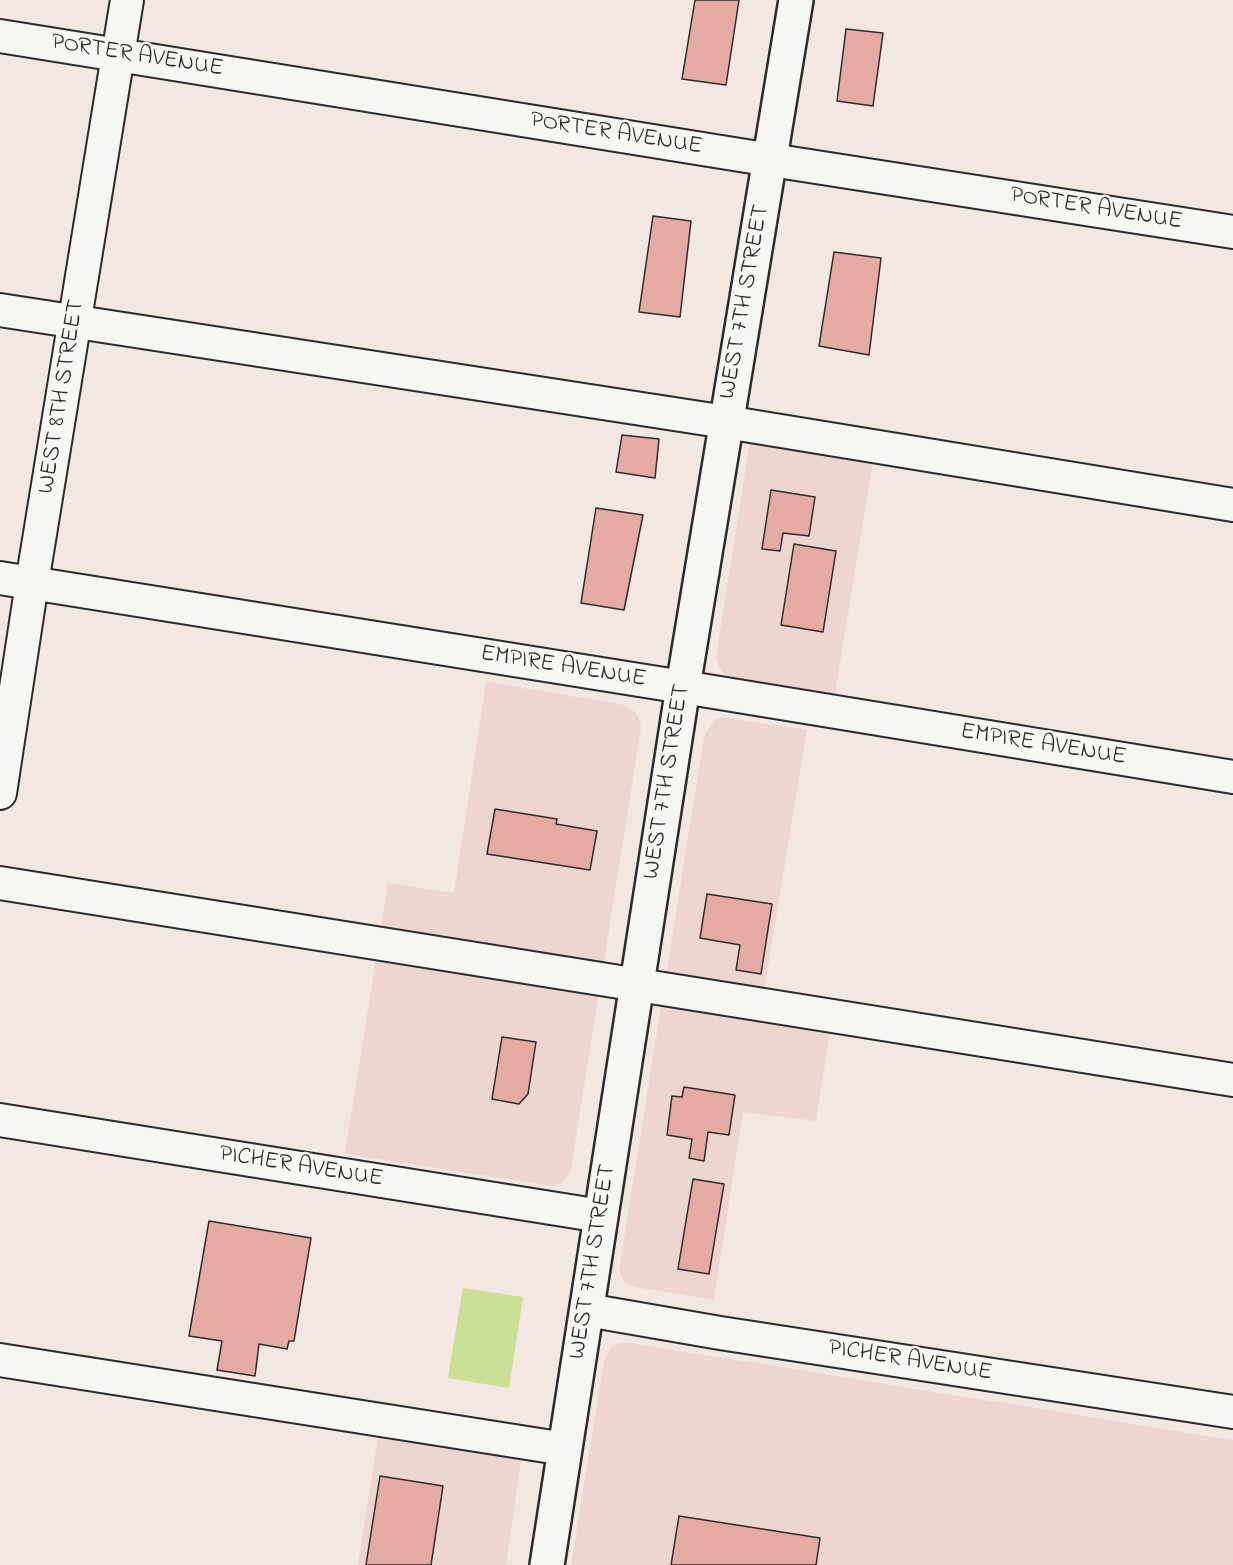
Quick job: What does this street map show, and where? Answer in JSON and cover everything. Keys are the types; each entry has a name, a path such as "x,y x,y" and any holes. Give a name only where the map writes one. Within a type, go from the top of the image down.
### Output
{"main road":[{"name":"WEST 7TH STREET","path":"547,1565 683,687 796,0"}],"street":[{"name":"WEST 8TH STREET","path":"0,794 127,0"},
{"name":"PORTER AVENUE","path":"0,36 1233,232"},
{"path":"0,310 726,422 1233,506"},
{"name":"EMPIRE AVENUE","path":"0,578 1233,777"},
{"path":"0,883 1233,1080"},
{"name":"PICHER AVENUE","path":"0,1120 601,1216"},
{"name":"PICHER AVENUE","path":"587,1310 720,1333 1233,1412"},
{"path":"0,1360 565,1449"}],"shaded area":[{"path":"751,434 874,455 835,694 734,678 724,674 719,667 716,657"},
{"path":"486,682 624,705 635,712 641,728 571,1169 566,1179 552,1186 345,1154 388,883 454,893"},
{"path":"724,717 807,730 760,1015 831,1026 816,1121 743,1112 714,1300 635,1287 625,1283 619,1270 704,737 714,720"},
{"path":"621,1343 1233,1440 1233,1565 571,1565 604,1361 612,1347"},
{"path":"382,1410 525,1434 506,1565 358,1565"}],"green space":[{"path":"463,1288 523,1297 509,1388 448,1378"}],"building":[{"path":"695,0 739,0 726,85 682,79"},
{"path":"846,29 883,33 873,106 837,101"},
{"path":"653,216 691,221 680,317 639,312"},
{"path":"834,252 881,258 869,355 819,346"},
{"path":"622,435 659,439 655,478 616,472"},
{"path":"771,490 815,497 809,536 783,533 780,551 762,549"},
{"path":"596,508 643,515 624,610 581,603"},
{"path":"794,544 836,551 823,632 781,625"},
{"path":"495,809 557,819 556,824 597,831 590,870 487,854"},
{"path":"707,894 772,904 761,974 736,970 740,945 700,938"},
{"path":"502,1037 536,1042 528,1094 519,1104 492,1099"},
{"path":"684,1087 735,1095 729,1135 708,1132 704,1161 689,1158 692,1139 667,1135 672,1096 682,1097"},
{"path":"693,1179 724,1184 709,1274 678,1269"},
{"path":"209,1221 311,1238 294,1341 289,1341 287,1349 259,1344 255,1376 217,1370 222,1341 189,1336"},
{"path":"380,1476 443,1486 431,1565 366,1565"},
{"path":"679,1516 820,1538 816,1565 671,1565"}]}
